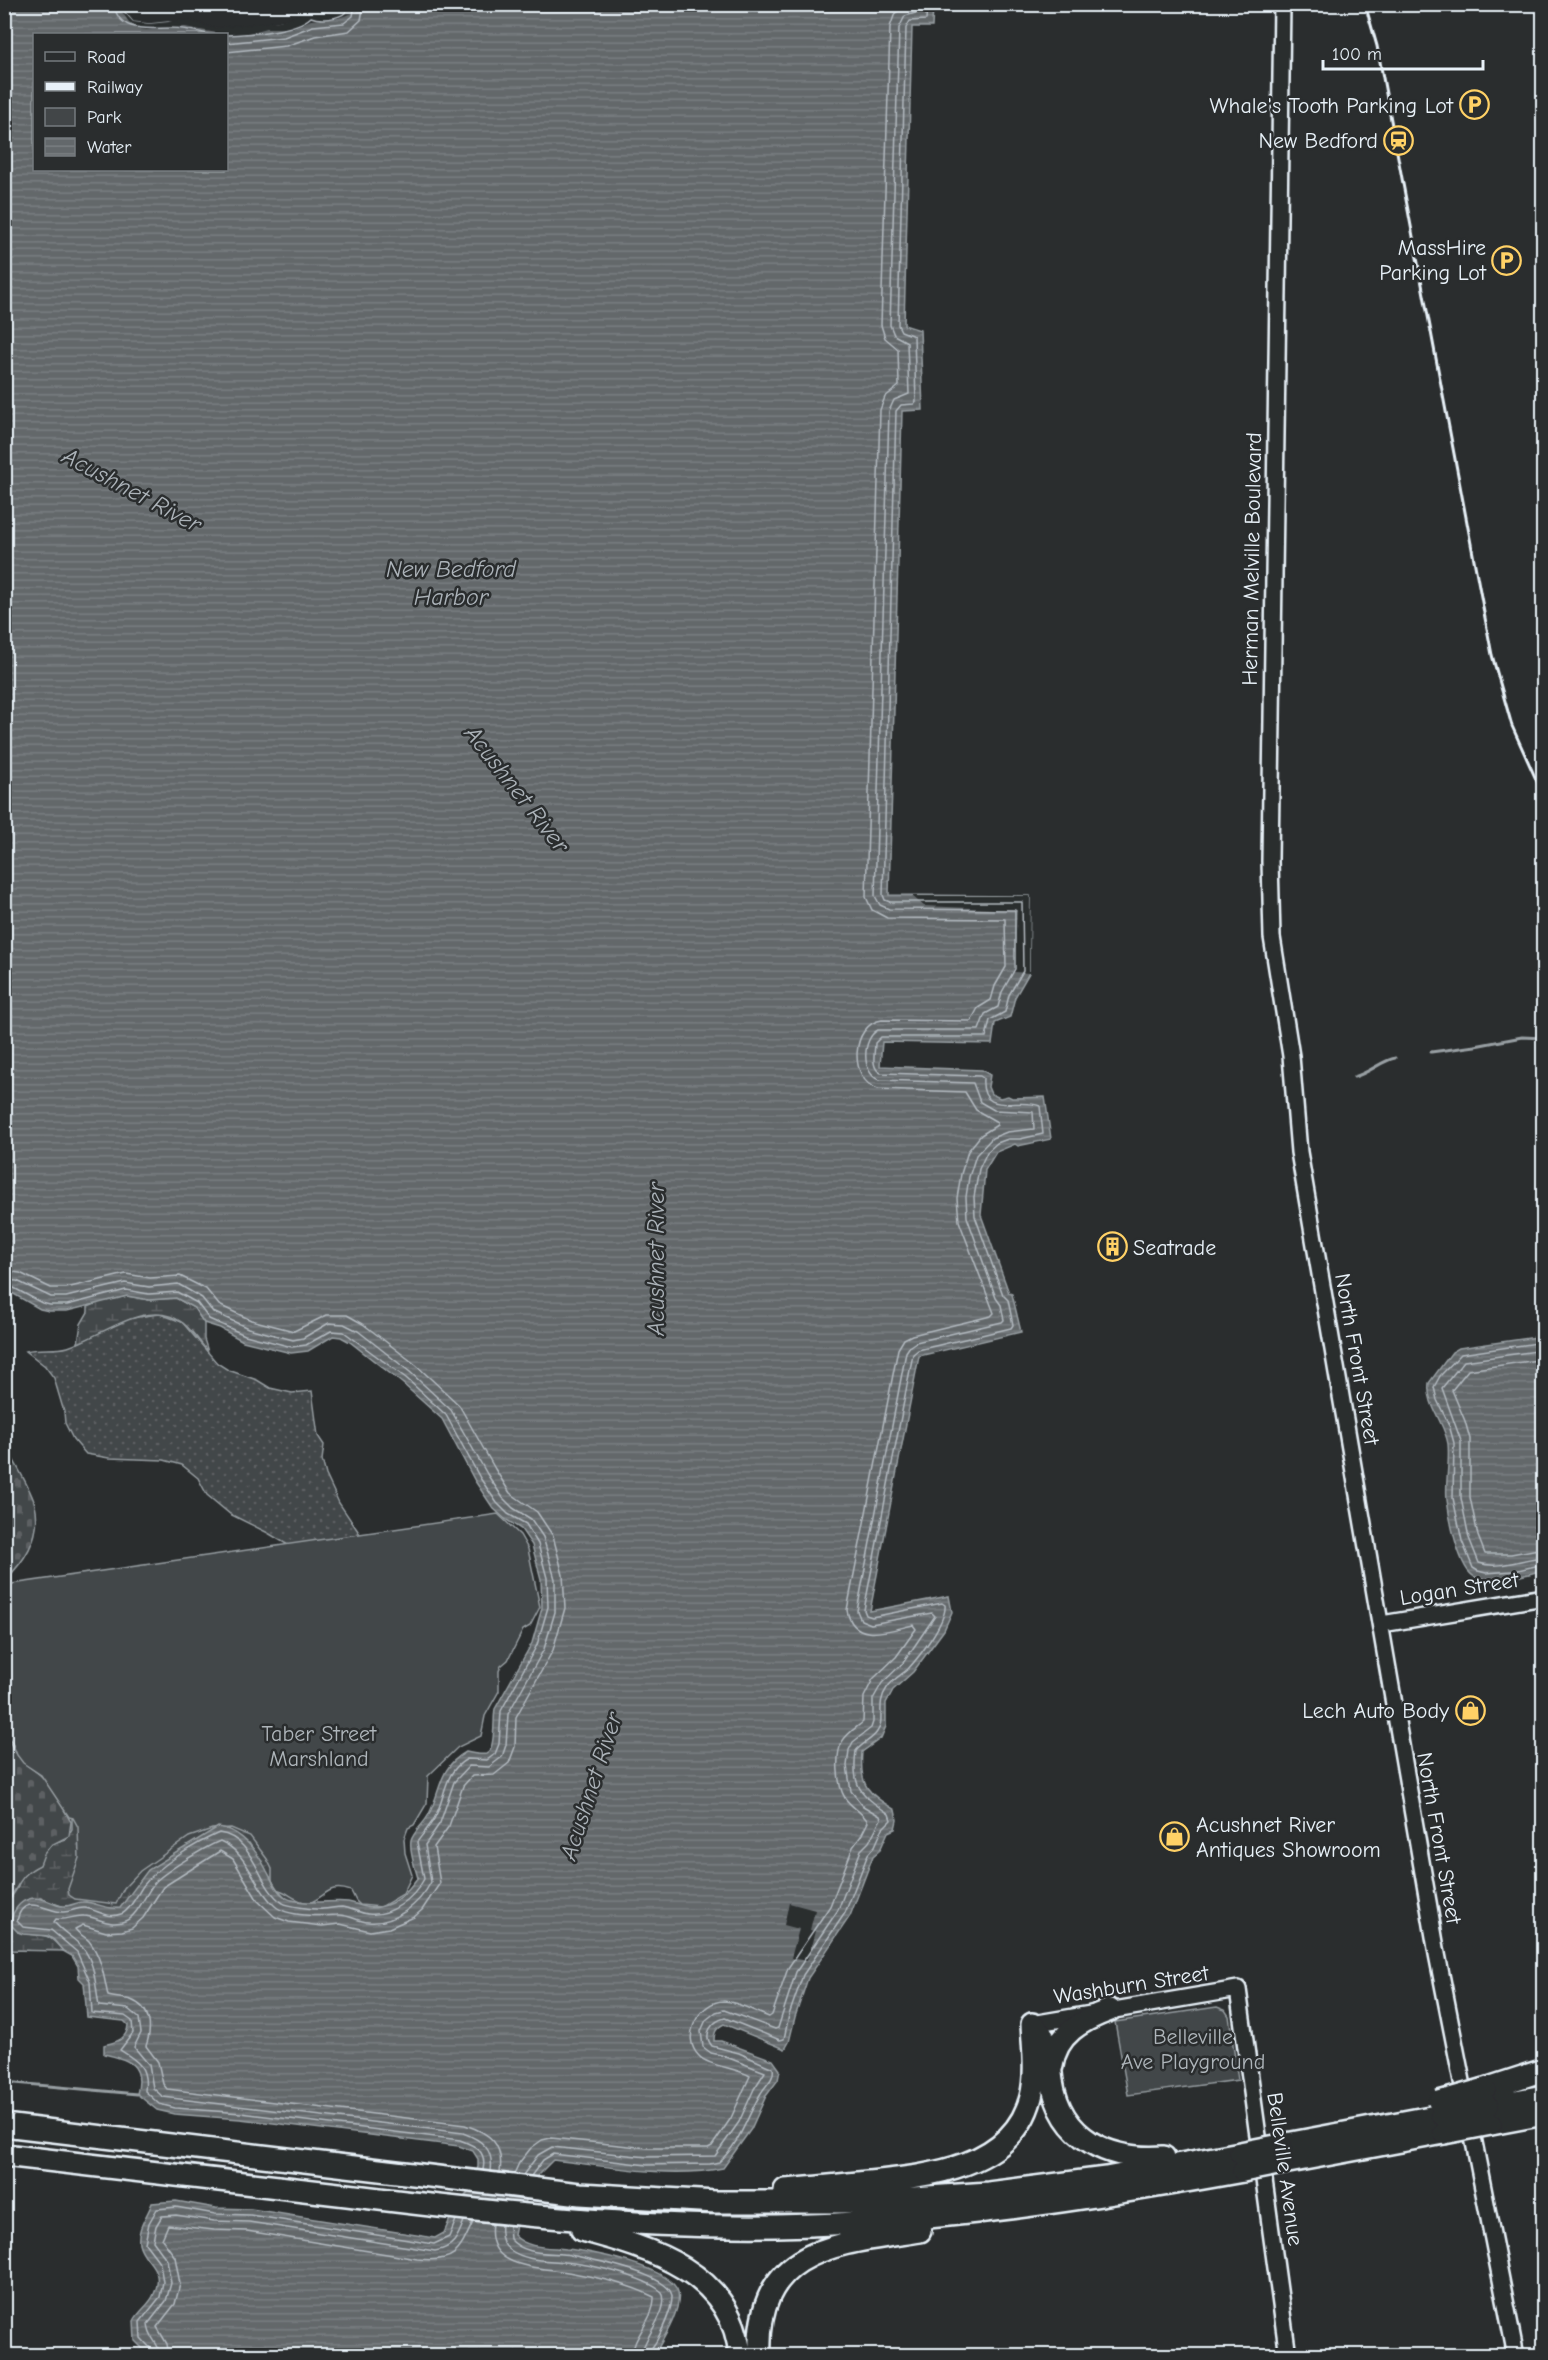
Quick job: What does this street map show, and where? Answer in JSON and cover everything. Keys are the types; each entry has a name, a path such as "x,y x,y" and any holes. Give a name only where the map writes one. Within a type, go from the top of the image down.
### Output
{"highway":[{"path":"1052,2078 1053,2056 1064,2036 1084,2021 1110,2010"},
{"path":"1032,2024 1045,2039 1059,2106 1072,2126 1092,2144 1124,2156 1242,2162"},
{"path":"638,2199 745,2194 915,2177 939,2173 969,2162 1005,2140 1025,2111 1031,2097 1034,2076 1032,2024"},
{"path":"1282,2154 1317,2138 1441,2117 1488,2106 1544,2070"},
{"path":"760,2351 762,2314 772,2290 792,2267 819,2251 842,2243 963,2224 1091,2198 1488,2106 1544,2096"},
{"path":"1488,2106 1544,2114"},
{"path":"4,2125 638,2199 794,2203 931,2198 1242,2162"},
{"path":"4,2155 535,2217 642,2224 788,2225 935,2217 1091,2198"},
{"path":"535,2217 631,2244 684,2268 704,2283 724,2306 736,2332 740,2355"}],"street":[{"name":"Herman Melville Boulevard","path":"1282,4 1270,884 1274,948 1291,1056 1296,1113"},
{"name":"North Front Street","path":"1296,1113 1302,1168 1437,1954 1516,2355"},
{"name":"Logan Street","path":"1382,1624 1544,1597"},
{"name":"Washburn Street","path":"1032,2024 1238,1989"},
{"name":"Belleville Avenue","path":"1238,1989 1288,2355"}],"green space":[{"path":"127,1296 149,1300 176,1298 194,1308 204,1323 204,1339 208,1352 183,1323 170,1316 157,1314 130,1319 78,1343 81,1324 88,1312 88,1307"},
{"path":"160,1314 182,1322 217,1363 228,1370 257,1380 270,1388 292,1393 312,1391 318,1436 324,1445 322,1460 326,1475 339,1503 364,1540 313,1560 268,1533 230,1514 207,1495 198,1478 182,1465 164,1460 109,1458 86,1454 73,1439 65,1423 54,1378 45,1366 26,1351 68,1347 122,1321"},
{"path":"6,1445 30,1492 37,1516 30,1547 5,1580"},
{"name":"Taber Street Marshland","path":"498,1514 520,1535 528,1549 540,1607 530,1626 523,1630 508,1660 501,1666 499,1691 485,1716 481,1736 458,1747 428,1776 427,1803 414,1825 408,1828 404,1839 405,1853 412,1875 403,1894 381,1907 360,1905 351,1891 343,1889 332,1889 309,1903 298,1900 276,1889 272,1880 272,1869 267,1859 250,1836 231,1828 212,1829 189,1837 140,1871 124,1888 116,1904 75,1899 69,1895 68,1889 79,1858 78,1827 41,1775 23,1763 5,1733 5,1585"},
{"path":"4,1733 21,1760 49,1785 71,1822 69,1836 51,1845 40,1865 27,1873 5,1903"},
{"path":"191,1763 314,1901 290,1900 285,1897 274,1884 249,1843 120,1909 107,1909 86,1902 64,1907 40,1898 18,1932 46,1936 63,1951 5,1950 5,1907 39,1847 66,1839 72,1829 72,1818 82,1822"},
{"name":"Belleville Ave Playground","path":"1217,2007 1225,2010 1229,2016 1238,2080 1128,2095 1115,2022"}],"water":[{"name":"New Bedford Harbor","path":"342,4 933,5 932,27 912,27 904,325 920,330 923,410 902,411 889,895 1030,896 1029,973 1015,997 1010,1017 995,1023 992,1044 882,1042 880,1066 982,1070 990,1075 988,1087 991,1094 1000,1098 1008,1096 1012,1098 1045,1097 1051,1139 1018,1146 1015,1144 996,1152 985,1170 981,1215 1009,1293 1012,1294 1021,1332 919,1356 870,1611 949,1596 952,1612 944,1630 913,1672 893,1690 886,1703 886,1726 881,1738 862,1752 862,1773 867,1788 878,1799 895,1810 897,1820 895,1829 888,1832 880,1850 873,1856 850,1916 808,1978 785,2049 724,2024 715,2033 714,2041 721,2041 773,2060 780,2070 778,2080 766,2096 751,2129 723,2168 661,2172 553,2160 538,2175 517,2220 514,2235 525,2243 610,2257 646,2268 672,2283 678,2292 677,2307 654,2355 149,2355 135,2341 134,2321 152,2298 157,2285 156,2271 141,2250 139,2243 141,2227 152,2203 176,2201 216,2208 251,2209 435,2238 444,2233 456,2205 467,2194 478,2167 478,2159 473,2151 459,2146 240,2119 174,2114 157,2110 137,2094 139,2076 136,2069 127,2061 104,2054 104,2045 123,2037 128,2025 124,2021 87,2017 84,1983 79,1978 78,1966 72,1956 63,1951 48,1936 23,1934 10,1924 16,1908 24,1901 35,1898 62,1906 83,1902 120,1908 148,1870 218,1827 234,1832 247,1843 258,1856 277,1889 291,1900 348,1902 371,1908 397,1900 418,1878 411,1841 429,1814 445,1772 457,1758 466,1752 486,1754 489,1752 493,1741 495,1709 532,1643 542,1608 541,1579 532,1545 521,1529 493,1508 475,1481 442,1419 402,1383 350,1342 333,1336 308,1351 291,1353 243,1341 220,1328 204,1323 194,1308 176,1298 149,1300 127,1296 67,1311 49,1311 40,1309 12,1293 5,1294 4,5 119,5 133,22 149,24 168,22 213,30 267,24 341,10"},
{"path":"1543,1336 1543,1570 1509,1578 1482,1579 1469,1572 1456,1542 1447,1500 1448,1444 1430,1399 1429,1383 1452,1352 1459,1348"}],"pier":[{"path":"117,5 133,22 149,24 189,20 213,28 279,21 299,15 308,8 316,7 318,10 339,8 341,5 377,5 338,18 311,20 292,28 267,28 242,35 228,35 228,33 185,27 147,30 139,29 129,22"},
{"path":"912,896 1030,896 1029,973 1014,972 1017,910 924,906"},
{"path":"789,1903 815,1910 810,1930 815,1931 807,1961 791,1958 799,1929 784,1925"}],"waterway":[{"path":"1431,1052 1522,1037 1544,1038"},
{"path":"1354,1077 1395,1058"},
{"path":"4,2082 137,2094"}],"railway":[{"path":"1365,4 1377,46 1492,655 1512,726 1544,797"}],"place":[{"name":"Whale's Tooth Parking Lot","path":"1474,105"},
{"name":"New Bedford","path":"1399,140"},
{"name":"MassHire Parking Lot","path":"1507,260"},
{"name":"Seatrade","path":"1112,1247"},
{"name":"Lech Auto Body","path":"1470,1710"},
{"name":"Acushnet River Antiques Showroom","path":"1175,1837"}],"water label":[{"name":"Acushnet River","path":"132,490"},
{"name":"Acushnet River","path":"517,789"},
{"name":"Acushnet River","path":"656,1259"},
{"name":"Acushnet River","path":"591,1786"}]}
